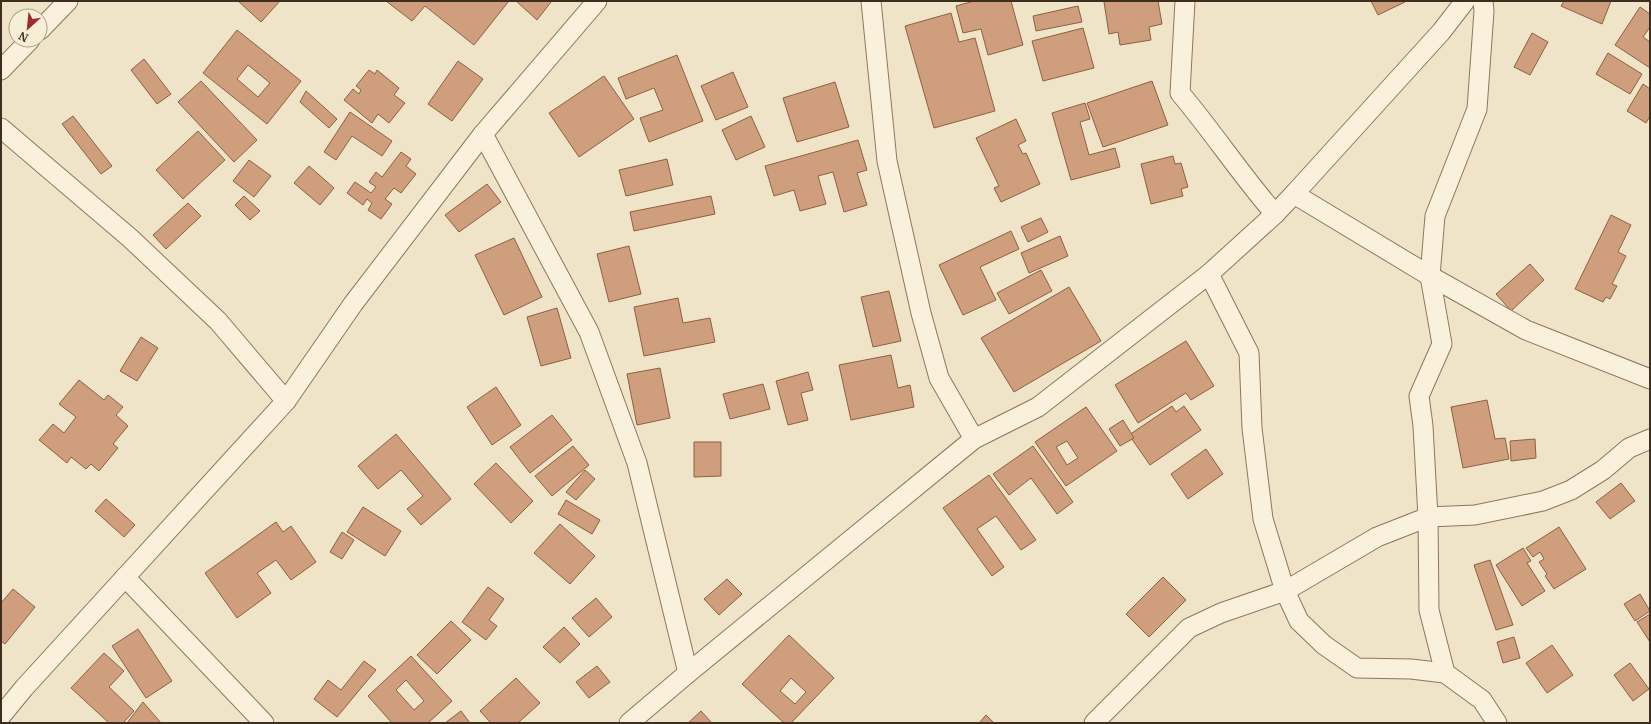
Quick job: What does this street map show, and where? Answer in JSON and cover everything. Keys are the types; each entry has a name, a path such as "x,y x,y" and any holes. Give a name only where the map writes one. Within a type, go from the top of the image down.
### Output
{"street":[{"path":"48,22 68,1"},
{"path":"1,716 24,688 286,401 353,304 483,134 597,1"},
{"path":"870,1 887,161 921,313 939,378 974,439"},
{"path":"1185,1 1180,93 1205,122 1250,185 1275,214"},
{"path":"629,723 974,439 1038,407 1209,274 1275,214 1294,194 1441,32 1465,1"},
{"path":"1446,673 1428,610 1428,517 1424,426 1419,396 1442,344 1430,276 1435,216 1477,109 1484,11 1483,1"},
{"path":"1,70 22,48"},
{"path":"1,128 130,238 212,316 286,401"},
{"path":"483,134 589,332 636,463 688,673"},
{"path":"1294,194 1430,276 1526,330 1650,380"},
{"path":"1209,274 1249,353 1252,428 1263,519 1285,591 1299,621 1324,645 1357,668 1411,668 1446,673 1482,700 1497,723"},
{"path":"1094,723 1189,628 1221,613 1285,591 1377,538 1428,517 1475,515 1543,501 1571,490 1603,470 1629,448 1650,439"},
{"path":"125,577 264,723"}],"building":[{"path":"238,1 280,1 261,22"},
{"path":"386,1 509,1 474,45 425,6 412,21"},
{"path":"516,1 550,1 551,2 537,20"},
{"path":"974,1 1011,1 1023,45 988,55 981,29 963,33 956,6"},
{"path":"1158,1 1162,24 1149,27 1151,40 1120,45 1118,32 1109,34 1104,2"},
{"path":"1371,1 1405,1 1405,2 1378,15"},
{"path":"1564,1 1611,1 1602,24 1561,6"},
{"path":"1078,6 1082,22 1036,31 1033,16"},
{"path":"1640,7 1650,14 1650,27 1643,37 1650,42 1650,68 1615,45"},
{"path":"951,13 959,42 975,38 995,111 934,128 905,26"},
{"path":"1083,28 1094,68 1043,81 1032,41"},
{"path":"237,30 301,81 267,124 203,73","holes":["248,65 270,83 258,97 237,79"]},
{"path":"1532,33 1548,42 1530,75 1514,67"},
{"path":"1608,53 1642,74 1630,94 1596,74"},
{"path":"677,55 703,121 649,142 640,118 663,110 654,88 626,99 618,78"},
{"path":"144,59 171,94 157,104 131,70"},
{"path":"458,61 483,79 452,121 428,104"},
{"path":"369,70 375,74 377,70 399,88 394,95 405,103 389,123 378,114 372,123 344,100 353,89 359,94 361,90 356,86"},
{"path":"733,72 748,107 716,120 701,86"},
{"path":"604,76 634,119 579,157 549,113"},
{"path":"201,81 257,140 234,162 178,102"},
{"path":"1152,81 1168,125 1103,147 1087,103"},
{"path":"835,82 849,127 797,142 783,98"},
{"path":"1643,84 1650,89 1650,116 1646,123 1627,111"},
{"path":"306,91 337,119 329,128 300,102"},
{"path":"1085,103 1090,119 1080,122 1089,155 1115,148 1120,167 1071,180 1052,113"},
{"path":"350,112 392,141 382,156 352,136 336,160 324,152"},
{"path":"73,116 112,166 101,174 62,124"},
{"path":"751,116 765,147 736,160 722,130"},
{"path":"1016,119 1026,141 1018,145 1023,154 1026,153 1040,184 1001,202 994,188 999,186 976,138"},
{"path":"198,131 225,160 183,199 156,170"},
{"path":"858,140 867,170 857,173 867,205 844,212 833,172 818,176 826,204 800,211 794,190 774,196 765,166"},
{"path":"401,152 411,159 406,166 416,174 401,193 394,188 385,199 392,204 381,219 368,210 372,203 367,199 363,205 347,193 355,182 371,193 376,187 369,182 376,172 382,177"},
{"path":"1173,156 1175,164 1181,163 1188,187 1181,189 1183,196 1151,204 1141,164"},
{"path":"667,159 673,185 626,196 619,170"},
{"path":"249,160 271,176 254,197 233,181"},
{"path":"309,166 334,188 320,205 294,183"},
{"path":"487,184 501,202 459,232 445,215"},
{"path":"244,196 260,211 250,220 235,205"},
{"path":"711,196 715,214 634,231 630,212"},
{"path":"188,203 201,216 166,249 153,235"},
{"path":"1611,215 1631,225 1618,252 1626,256 1612,284 1617,286 1610,299 1606,297 1603,302 1575,289"},
{"path":"1041,218 1048,232 1028,242 1021,227"},
{"path":"1011,231 1019,249 980,267 996,300 963,315 939,265"},
{"path":"1060,236 1068,256 1029,273 1021,253"},
{"path":"514,238 542,297 504,315 475,255"},
{"path":"629,246 641,294 609,302 597,254"},
{"path":"1530,264 1544,280 1511,311 1496,294"},
{"path":"1041,270 1052,291 1009,314 997,293"},
{"path":"1069,287 1101,341 1014,392 981,338"},
{"path":"889,291 901,341 873,347 861,297"},
{"path":"678,298 683,323 710,318 715,342 644,356 634,307"},
{"path":"557,308 571,358 541,366 527,317"},
{"path":"141,337 158,348 137,381 120,371"},
{"path":"1186,341 1214,386 1191,400 1186,393 1138,423 1115,385"},
{"path":"891,355 898,388 910,385 914,407 851,420 839,365"},
{"path":"660,368 670,418 637,425 627,374"},
{"path":"808,372 813,390 801,393 808,420 788,425 776,381"},
{"path":"79,380 104,400 108,395 123,407 116,415 128,426 113,444 118,448 99,471 91,464 86,469 71,457 67,463 39,440 53,424 64,433 76,417 59,404"},
{"path":"763,384 770,409 730,419 723,394"},
{"path":"496,387 521,425 492,445 467,407"},
{"path":"1487,400 1495,439 1505,438 1509,459 1463,468 1451,407"},
{"path":"1172,406 1176,412 1184,406 1201,430 1150,465 1129,435"},
{"path":"1086,407 1117,451 1066,486 1035,442","holes":["1067,441 1078,458 1067,465 1056,447"]},
{"path":"552,415 572,440 530,473 510,447"},
{"path":"1123,420 1134,438 1120,446 1109,429"},
{"path":"396,434 451,499 421,525 407,509 423,496 401,470 378,489 358,466"},
{"path":"1535,439 1536,458 1511,461 1510,441"},
{"path":"694,442 721,442 721,476 694,477"},
{"path":"573,446 589,465 552,496 535,476"},
{"path":"1033,446 1073,502 1057,514 1031,478 1009,495 993,474"},
{"path":"1206,449 1223,474 1188,499 1171,474"},
{"path":"496,463 533,501 511,523 474,484"},
{"path":"585,470 595,479 576,500 566,492"},
{"path":"989,475 1036,540 1021,550 996,516 977,529 1004,567 992,576 943,508"},
{"path":"1621,483 1635,501 1610,519 1596,502"},
{"path":"106,499 135,525 124,537 95,511"},
{"path":"566,500 600,520 592,534 558,514"},
{"path":"363,507 401,531 385,556 347,532"},
{"path":"276,522 283,532 291,526 316,562 291,580 276,560 257,573 271,593 237,618 205,573"},
{"path":"560,524 595,556 570,584 534,553"},
{"path":"1559,527 1586,569 1554,589 1545,576 1547,574 1539,562 1544,559 1540,552 1533,557 1526,548"},
{"path":"342,532 354,540 342,559 330,552"},
{"path":"1523,548 1531,561 1527,563 1545,591 1522,606 1496,565"},
{"path":"1490,560 1513,625 1496,630 1474,565"},
{"path":"1163,577 1186,600 1149,637 1126,614"},
{"path":"727,579 742,594 719,615 704,599"},
{"path":"488,587 504,599 489,620 497,626 486,640 462,622"},
{"path":"13,589 35,607 5,644 1,641 1,603"},
{"path":"1640,594 1650,611 1635,621 1624,604"},
{"path":"596,598 612,617 589,637 572,618"},
{"path":"1650,614 1650,642 1637,622"},
{"path":"451,621 471,640 437,674 417,655"},
{"path":"564,627 580,644 560,663 543,647"},
{"path":"138,629 172,681 146,698 112,646"},
{"path":"789,635 834,678 791,723 784,723 742,684","holes":["791,678 806,692 795,704 780,691"]},
{"path":"1514,637 1520,658 1503,663 1497,642"},
{"path":"1552,645 1573,675 1547,693 1526,663"},
{"path":"104,653 124,671 109,687 134,711 123,723 109,723 71,688"},
{"path":"411,656 452,701 428,723 392,723 368,696","holes":["406,680 424,701 414,710 396,690"]},
{"path":"364,661 376,670 337,717 314,699 328,680 341,690"},
{"path":"1630,663 1649,689 1633,701 1614,675"},
{"path":"597,666 610,682 589,698 576,682"},
{"path":"516,678 540,703 518,723 491,723 480,711"},
{"path":"143,702 161,723 127,723"},
{"path":"461,711 470,723 445,723"},
{"path":"701,711 712,723 688,723"},
{"path":"986,715 994,723 979,723"}]}
